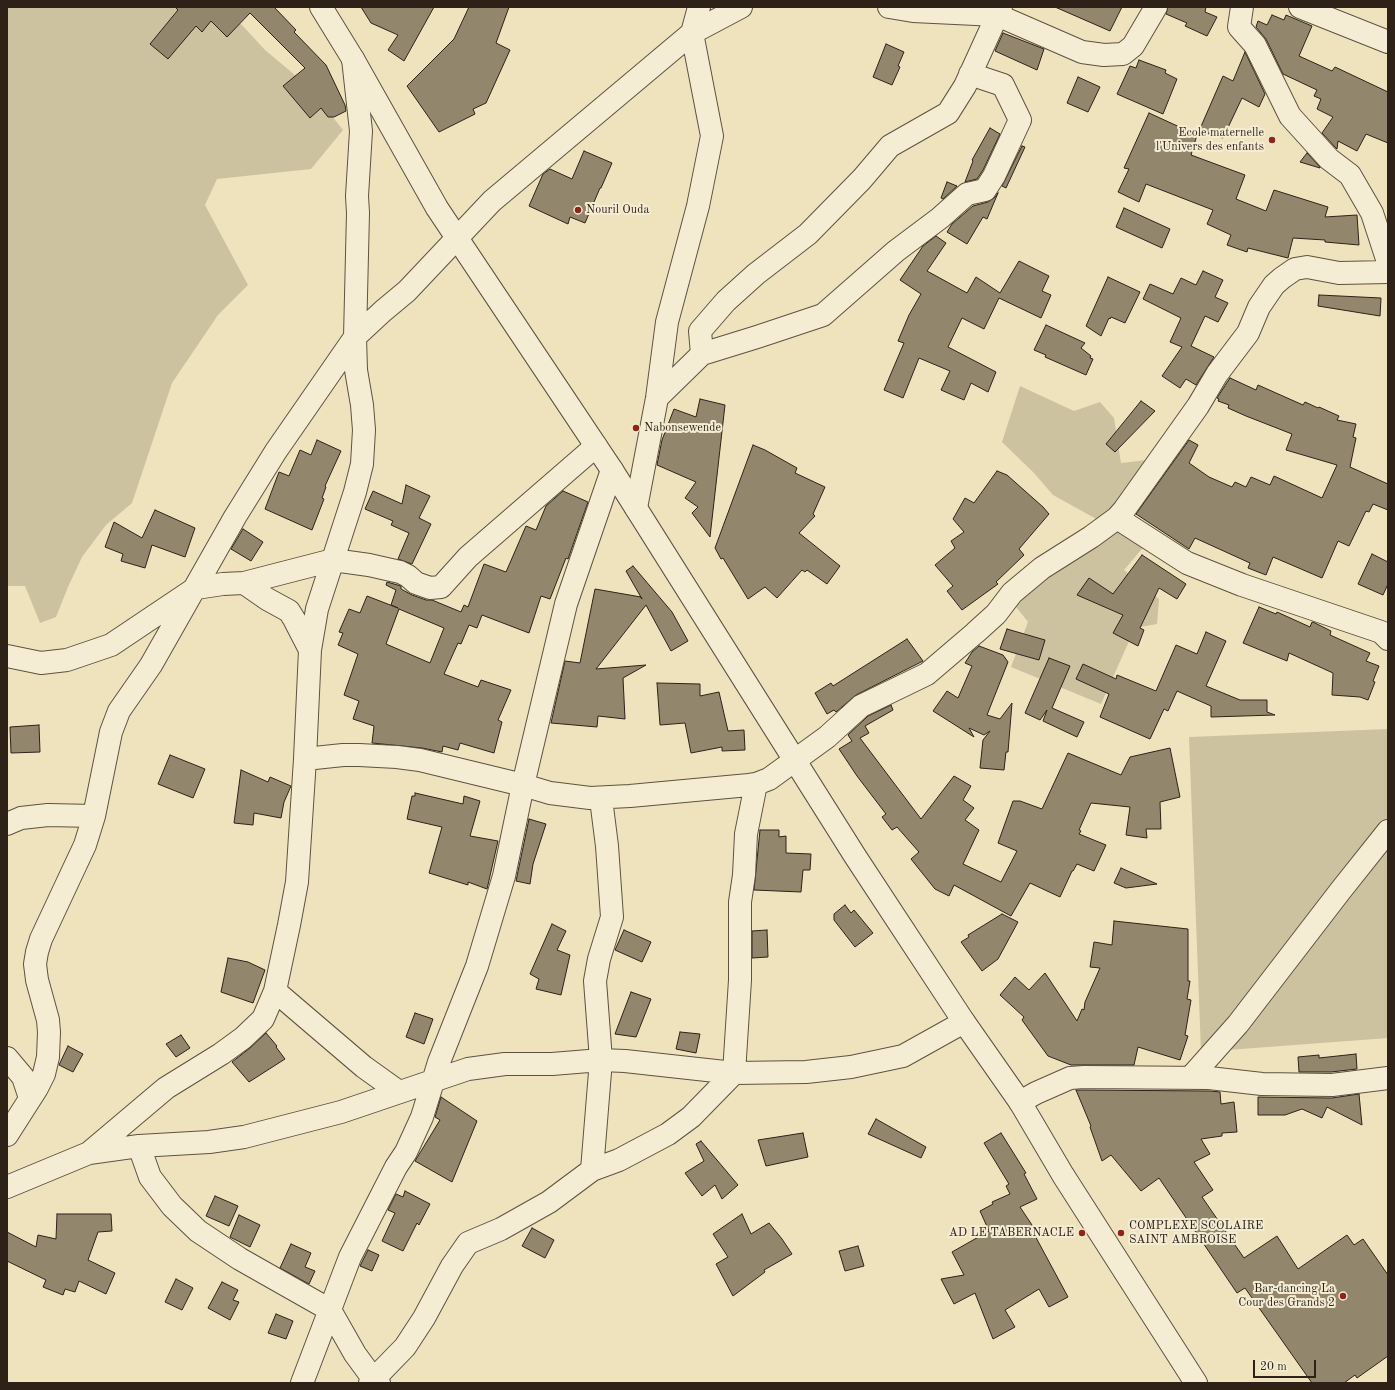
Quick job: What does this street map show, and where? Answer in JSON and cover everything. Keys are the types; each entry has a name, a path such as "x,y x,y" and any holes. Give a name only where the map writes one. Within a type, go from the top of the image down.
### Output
{"street":[{"path":"321,7 353,59 437,208 612,470 851,850 964,1022 1020,1102 1063,1175 1196,1383"},
{"path":"636,508 657,398 668,322 698,206 712,136 692,33 699,7"},
{"path":"7,1135 44,1074 49,1044 48,1020 37,980 35,964 37,952 41,939 77,863 94,816 112,732 119,711 151,665 235,517 276,451 355,337 407,291 492,201 692,33 741,7"},
{"path":"889,7 913,11 999,11 1082,52 1104,55 1123,54 1134,46 1156,7"},
{"path":"1242,7 1240,27 1256,46 1290,116 1328,159 1350,175 1372,213 1388,262"},
{"path":"1300,7 1339,15 1388,42"},
{"path":"702,354 700,331 726,301 756,274 808,234 862,179 890,146 948,113 965,86 999,11"},
{"path":"89,1153 166,1088 221,1054 243,1038 263,1019 275,991 289,925 296,882 305,759 310,650 317,610 355,492 362,464 364,430 362,404 356,370 355,337 358,213 357,196 361,131 353,59"},
{"path":"657,398 702,354 824,315 896,251 940,218 967,194 985,190 994,176 1020,120 1003,85 970,74"},
{"path":"305,759 343,755 396,757 420,760 491,778 523,784 550,792 601,799 756,784 769,778 827,737 861,706 927,674 996,614 1012,593 1042,568 1112,523 1124,510 1198,406 1217,374 1248,333 1259,307 1274,285 1296,269 1306,267 1339,273 1388,272"},
{"path":"7,656 41,663 67,660 111,645 196,588 244,583 333,560 370,565 400,572 408,576 416,583 430,588 442,587 468,557 596,446"},
{"path":"302,1383 350,1257 396,1167 406,1152 419,1124 439,1062 477,966 504,876 523,784 566,604 612,470"},
{"path":"1117,518 1187,563 1242,585 1381,632 1388,639"},
{"path":"244,583 267,599 289,611 310,650"},
{"path":"139,1146 150,1177 172,1206 198,1231 240,1259 330,1310 355,1354 374,1382 405,1347 424,1318 452,1266 468,1243 501,1229 549,1202 592,1170 619,1160 668,1134 690,1116 734,1073 740,980 740,902 744,875 746,834 756,784"},
{"path":"592,1170 601,1060 595,981 599,959 612,916 607,846 601,799"},
{"path":"7,824 21,818 48,815 94,816"},
{"path":"1190,1078 1238,1024 1341,890 1388,832"},
{"path":"275,991 364,1067 399,1092"},
{"path":"7,1187 89,1153 139,1146 209,1142 244,1137 342,1112 468,1069 505,1064 552,1064 601,1060 734,1073 806,1072 850,1067 903,1056 964,1022"},
{"path":"7,1058 23,1077 30,1098"},
{"path":"1020,1102 1070,1078 1209,1078 1262,1084 1332,1084 1388,1078"}],"shaded area":[{"path":"7,7 215,7 242,25 265,50 308,86 343,130 311,169 217,179 205,205 248,285 218,315 172,383 132,503 106,525 82,557 56,617 40,623 25,586 7,586"},
{"path":"1020,386 1074,411 1100,402 1114,418 1121,463 1147,460 1133,487 1100,521 1053,495 1034,473 1002,442"},
{"path":"1118,523 1147,543 1124,570 1159,599 1157,624 1135,628 1101,704 1011,667 1028,622 1013,603"},
{"path":"1388,729 1388,1038 1201,1052 1189,737"}],"building":[{"path":"175,7 274,7 296,30 294,32 326,65 345,105 346,111 334,117 328,117 321,108 310,118 283,86 305,68 250,13 227,37 211,21 202,32 196,26 168,59 150,44 178,10"},
{"path":"361,7 434,7 404,61 388,50 398,35 371,23"},
{"path":"469,7 509,7 496,43 510,50 486,103 473,109 475,114 439,132 407,86 454,39"},
{"path":"1055,7 1122,7 1110,31"},
{"path":"1168,7 1206,7 1205,12 1217,17 1207,36 1185,26 1187,23 1166,14"},
{"path":"1272,15 1284,20 1286,15 1312,26 1299,56 1332,71 1335,67 1388,92 1388,143 1366,134 1357,151 1338,141 1337,149 1322,133 1333,117 1317,109 1321,99 1314,96 1317,90 1283,74 1266,39 1256,27 1258,21 1267,25"},
{"path":"1003,33 1044,49 1037,70 995,51"},
{"path":"886,44 904,52 898,66 900,67 892,85 873,77"},
{"path":"1245,52 1265,94 1259,107 1242,98 1223,138 1199,131 1223,76 1233,81"},
{"path":"1139,60 1166,70 1165,73 1177,79 1163,114 1117,94 1130,66 1136,68"},
{"path":"1078,77 1100,87 1088,112 1067,103"},
{"path":"1149,113 1197,135 1191,155 1245,175 1236,199 1266,211 1274,190 1328,207 1325,217 1357,215 1359,245 1325,242 1325,240 1293,238 1288,258 1248,248 1247,252 1227,245 1231,235 1207,224 1213,210 1146,184 1139,202 1118,192 1129,169 1124,168"},
{"path":"990,128 1000,134 983,170 977,179 965,182 973,161 972,160"},
{"path":"1022,146 1025,147 1006,188 1002,186"},
{"path":"584,151 612,163 585,223 570,217 568,224 529,206 543,174 550,169 572,179"},
{"path":"1307,153 1320,167 1320,168 1300,162"},
{"path":"947,182 957,186 943,199 941,198"},
{"path":"998,193 987,219 983,217 967,244 947,232 952,224 973,206 988,202"},
{"path":"1124,208 1170,229 1162,248 1116,227"},
{"path":"936,236 946,243 927,271 967,293 976,277 1000,293 1019,261 1049,276 1042,291 1051,295 1041,318 999,298 984,329 962,318 948,347 996,372 988,392 971,383 964,400 941,390 950,371 919,358 903,398 884,390 904,343 898,341 909,315 921,294 900,280 923,246"},
{"path":"1203,271 1223,280 1215,297 1228,303 1218,322 1205,316 1191,346 1214,357 1196,385 1186,379 1180,388 1162,376 1182,347 1170,342 1181,318 1143,299 1150,284 1173,294 1181,278 1196,285"},
{"path":"1108,277 1140,292 1125,323 1111,317 1110,319 1109,318 1101,336 1086,326"},
{"path":"1319,295 1381,298 1380,316 1318,306"},
{"path":"1046,325 1085,343 1081,348 1091,356 1090,358 1093,359 1086,375 1045,357 1046,355 1034,350"},
{"path":"1230,378 1256,390 1258,385 1303,405 1305,402 1318,408 1319,407 1339,416 1337,420 1356,424 1353,437 1356,438 1350,467 1388,484 1388,510 1373,504 1369,512 1366,511 1349,546 1338,541 1322,578 1273,557 1266,575 1248,568 1250,563 1195,538 1189,549 1136,514 1189,440 1198,445 1189,463 1209,477 1232,487 1235,482 1246,487 1251,477 1270,485 1274,476 1322,498 1337,465 1286,450 1292,434 1228,408 1229,405 1218,401 1219,399 1217,398"},
{"path":"700,399 725,405 710,537 692,513 698,507 685,498 696,482 657,465 662,440 674,409 696,417"},
{"path":"1141,401 1155,411 1115,452 1106,444"},
{"path":"317,440 341,451 325,486 326,487 322,498 324,499 312,530 265,509 279,472 289,476 300,450 311,455"},
{"path":"753,445 797,468 795,473 825,487 813,514 815,516 799,533 840,566 827,584 807,570 805,572 802,570 777,598 765,587 748,599 723,558 721,559 715,548"},
{"path":"997,471 1007,475 1049,514 1019,549 1024,555 996,582 998,584 962,610 947,591 953,586 935,565 955,548 951,541 964,532 953,519 965,498 974,503"},
{"path":"406,485 430,496 419,518 431,524 412,564 398,559 409,533 391,525 393,521 365,509 373,491 402,504"},
{"path":"563,491 588,502 568,559 566,558 550,599 541,596 529,633 482,615 477,628 469,625 461,644 458,643 444,674 478,687 481,680 511,690 498,720 502,722 494,753 460,743 458,750 443,746 442,752 422,748 372,743 374,726 353,719 359,701 344,695 358,654 338,645 343,633 339,632 349,609 360,613 367,596 398,608 391,605 396,590 386,585 387,582 401,586 401,589 412,595 426,600 432,600 461,612 464,605 468,607 484,564 506,572 526,526 536,530 546,506","holes":["399,609 444,628 430,663 386,644"]},
{"path":"155,510 195,528 185,557 152,545 145,568 121,561 123,554 105,547 114,522 142,538"},
{"path":"243,529 263,542 251,561 231,549"},
{"path":"1372,554 1388,562 1388,584 1383,595 1358,584"},
{"path":"1142,555 1186,584 1177,599 1159,588 1140,628 1144,630 1138,646 1113,633 1123,615 1077,595 1089,578 1113,594"},
{"path":"633,566 672,612 688,641 671,651 646,605 596,669 646,665 623,678 625,719 598,716 597,727 551,723 565,661 580,663 595,589 641,597 626,571"},
{"path":"1259,607 1276,614 1277,612 1310,627 1312,622 1315,623 1331,631 1330,635 1370,653 1366,661 1379,666 1368,700 1360,697 1332,695 1333,673 1289,653 1287,661 1243,643"},
{"path":"1007,629 1045,640 1039,660 1000,649"},
{"path":"1206,632 1226,641 1206,686 1240,700 1267,700 1267,712 1275,715 1211,717 1211,706 1177,691 1168,711 1164,709 1150,739 1100,717 1109,694 1076,679 1083,664 1116,679 1117,675 1156,691 1176,645 1197,654"},
{"path":"907,639 923,661 856,695 836,712 834,710 827,714 815,693 831,683 833,686"},
{"path":"979,646 1003,655 1008,662 987,715 1000,719 1012,703 1008,752 1006,752 1004,770 980,768 983,740 990,731 984,735 969,728 974,737 933,711 947,691 958,698 972,666 965,663 972,652"},
{"path":"1049,658 1070,666 1052,708 1084,722 1077,737 1043,721 1047,710 1040,720 1025,713"},
{"path":"657,683 700,684 700,696 719,692 728,731 744,730 745,750 722,751 722,747 691,753 685,723 660,725"},
{"path":"891,705 893,710 865,726 869,733 860,738 921,819 954,776 971,786 963,800 974,808 965,820 979,830 963,864 1001,882 1017,851 998,843 1013,801 1020,801 1042,809 1068,753 1121,775 1130,757 1170,748 1180,797 1160,802 1161,829 1146,829 1147,838 1126,835 1130,807 1091,803 1079,830 1081,831 1079,834 1106,845 1094,871 1077,864 1072,871 1060,897 1030,883 1011,916 954,885 949,896 935,889 911,859 919,852 897,827 892,830 882,817 886,814 857,776 839,749 852,741 848,735 868,716"},
{"path":"39,725 40,752 11,753 10,727"},
{"path":"170,755 205,769 193,798 158,784"},
{"path":"241,770 268,782 270,777 291,786 284,802 281,818 254,813 253,825 234,823"},
{"path":"415,793 463,804 464,796 480,801 470,836 498,841 487,889 468,882 468,885 429,873 442,827 407,819 412,796 415,796"},
{"path":"529,819 546,824 533,864 530,884 516,881"},
{"path":"760,830 779,830 779,837 786,836 786,853 811,854 810,870 803,870 801,892 754,890"},
{"path":"1121,868 1157,884 1126,888 1114,883"},
{"path":"845,905 851,913 854,910 873,933 855,947 834,920 834,914"},
{"path":"1002,914 1018,922 998,959 982,971 961,942 969,937 968,935"},
{"path":"1114,921 1188,929 1188,981 1190,981 1187,999 1191,1000 1185,1035 1188,1036 1180,1060 1138,1047 1134,1065 1071,1065 1048,1056 1022,1020 1024,1017 1000,995 1015,977 1029,990 1045,973 1077,1021 1082,1009 1084,1010 1085,1002 1100,968 1090,967 1094,942 1112,945"},
{"path":"552,924 566,931 557,950 570,955 561,995 536,989 539,979 530,974"},
{"path":"624,930 651,942 642,962 615,950"},
{"path":"767,930 768,957 752,958 752,931"},
{"path":"228,958 248,962 265,970 253,1003 221,992"},
{"path":"631,992 651,999 636,1037 615,1034"},
{"path":"415,1013 433,1019 424,1044 406,1037"},
{"path":"680,1032 700,1034 696,1053 676,1049"},
{"path":"266,1033 277,1046 276,1047 285,1059 249,1082 232,1062"},
{"path":"181,1035 190,1048 176,1057 166,1044"},
{"path":"68,1046 83,1054 73,1072 59,1065"},
{"path":"1356,1054 1357,1069 1331,1072 1299,1072 1298,1057 1319,1055 1319,1058"},
{"path":"1076,1090 1210,1091 1220,1092 1221,1104 1234,1102 1237,1132 1222,1133 1222,1136 1201,1139 1210,1154 1194,1162 1213,1190 1202,1197 1244,1258 1277,1236 1298,1269 1347,1235 1354,1245 1363,1239 1388,1275 1388,1356 1357,1378 1355,1375 1344,1383 1312,1383 1245,1288 1237,1293 1159,1178 1141,1191 1111,1155 1102,1161 1090,1127 1091,1126"},
{"path":"1359,1094 1362,1125 1327,1107 1322,1118 1302,1109 1285,1115 1258,1115 1258,1097 1332,1098"},
{"path":"441,1097 477,1121 452,1182 415,1161 440,1120 435,1117"},
{"path":"876,1119 926,1147 921,1158 868,1134"},
{"path":"803,1133 808,1157 766,1166 758,1140"},
{"path":"1001,1133 1026,1173 1024,1174 1037,1199 1020,1207 1036,1231 1033,1232 1068,1297 1049,1307 1039,1289 1005,1310 1015,1327 993,1339 975,1293 954,1304 941,1279 964,1275 952,1252 989,1231 980,1211 993,1204 992,1202 1010,1194 1006,1186 1009,1184 984,1143"},
{"path":"701,1141 738,1185 722,1199 715,1185 702,1196 685,1173 704,1161 696,1144"},
{"path":"405,1191 430,1204 419,1225 417,1223 403,1251 382,1241 395,1213 388,1210 396,1194 403,1197"},
{"path":"215,1196 238,1206 229,1226 206,1216"},
{"path":"57,1214 111,1214 112,1231 98,1232 88,1260 115,1273 106,1294 79,1281 75,1292 65,1289 63,1295 43,1287 46,1280 7,1261 7,1232 36,1247 38,1235 56,1239"},
{"path":"742,1214 751,1234 769,1223 792,1254 764,1270 765,1272 733,1296 716,1264 728,1257 713,1234"},
{"path":"239,1215 260,1225 250,1247 230,1237"},
{"path":"532,1228 554,1240 545,1258 522,1246"},
{"path":"291,1244 311,1253 305,1267 315,1271 309,1284 280,1268"},
{"path":"858,1246 864,1266 845,1271 839,1251"},
{"path":"368,1250 379,1255 372,1271 360,1266"},
{"path":"176,1279 193,1288 182,1310 165,1302"},
{"path":"222,1282 238,1290 233,1300 239,1302 230,1320 208,1308"},
{"path":"276,1314 293,1321 286,1339 268,1333"}],"place":[{"name":"Ecole maternelle l'Univers des enfants","path":"1272,140"},
{"name":"Nouril Ouda","path":"578,210"},
{"name":"Nabonsewende","path":"636,428"},
{"name":"AD LE TABERNACLE","path":"1082,1233"},
{"name":"COMPLEXE SCOLAIRE SAINT AMBROISE","path":"1121,1233"},
{"name":"Bar-dancing La Cour des Grands 2","path":"1343,1296"}]}
